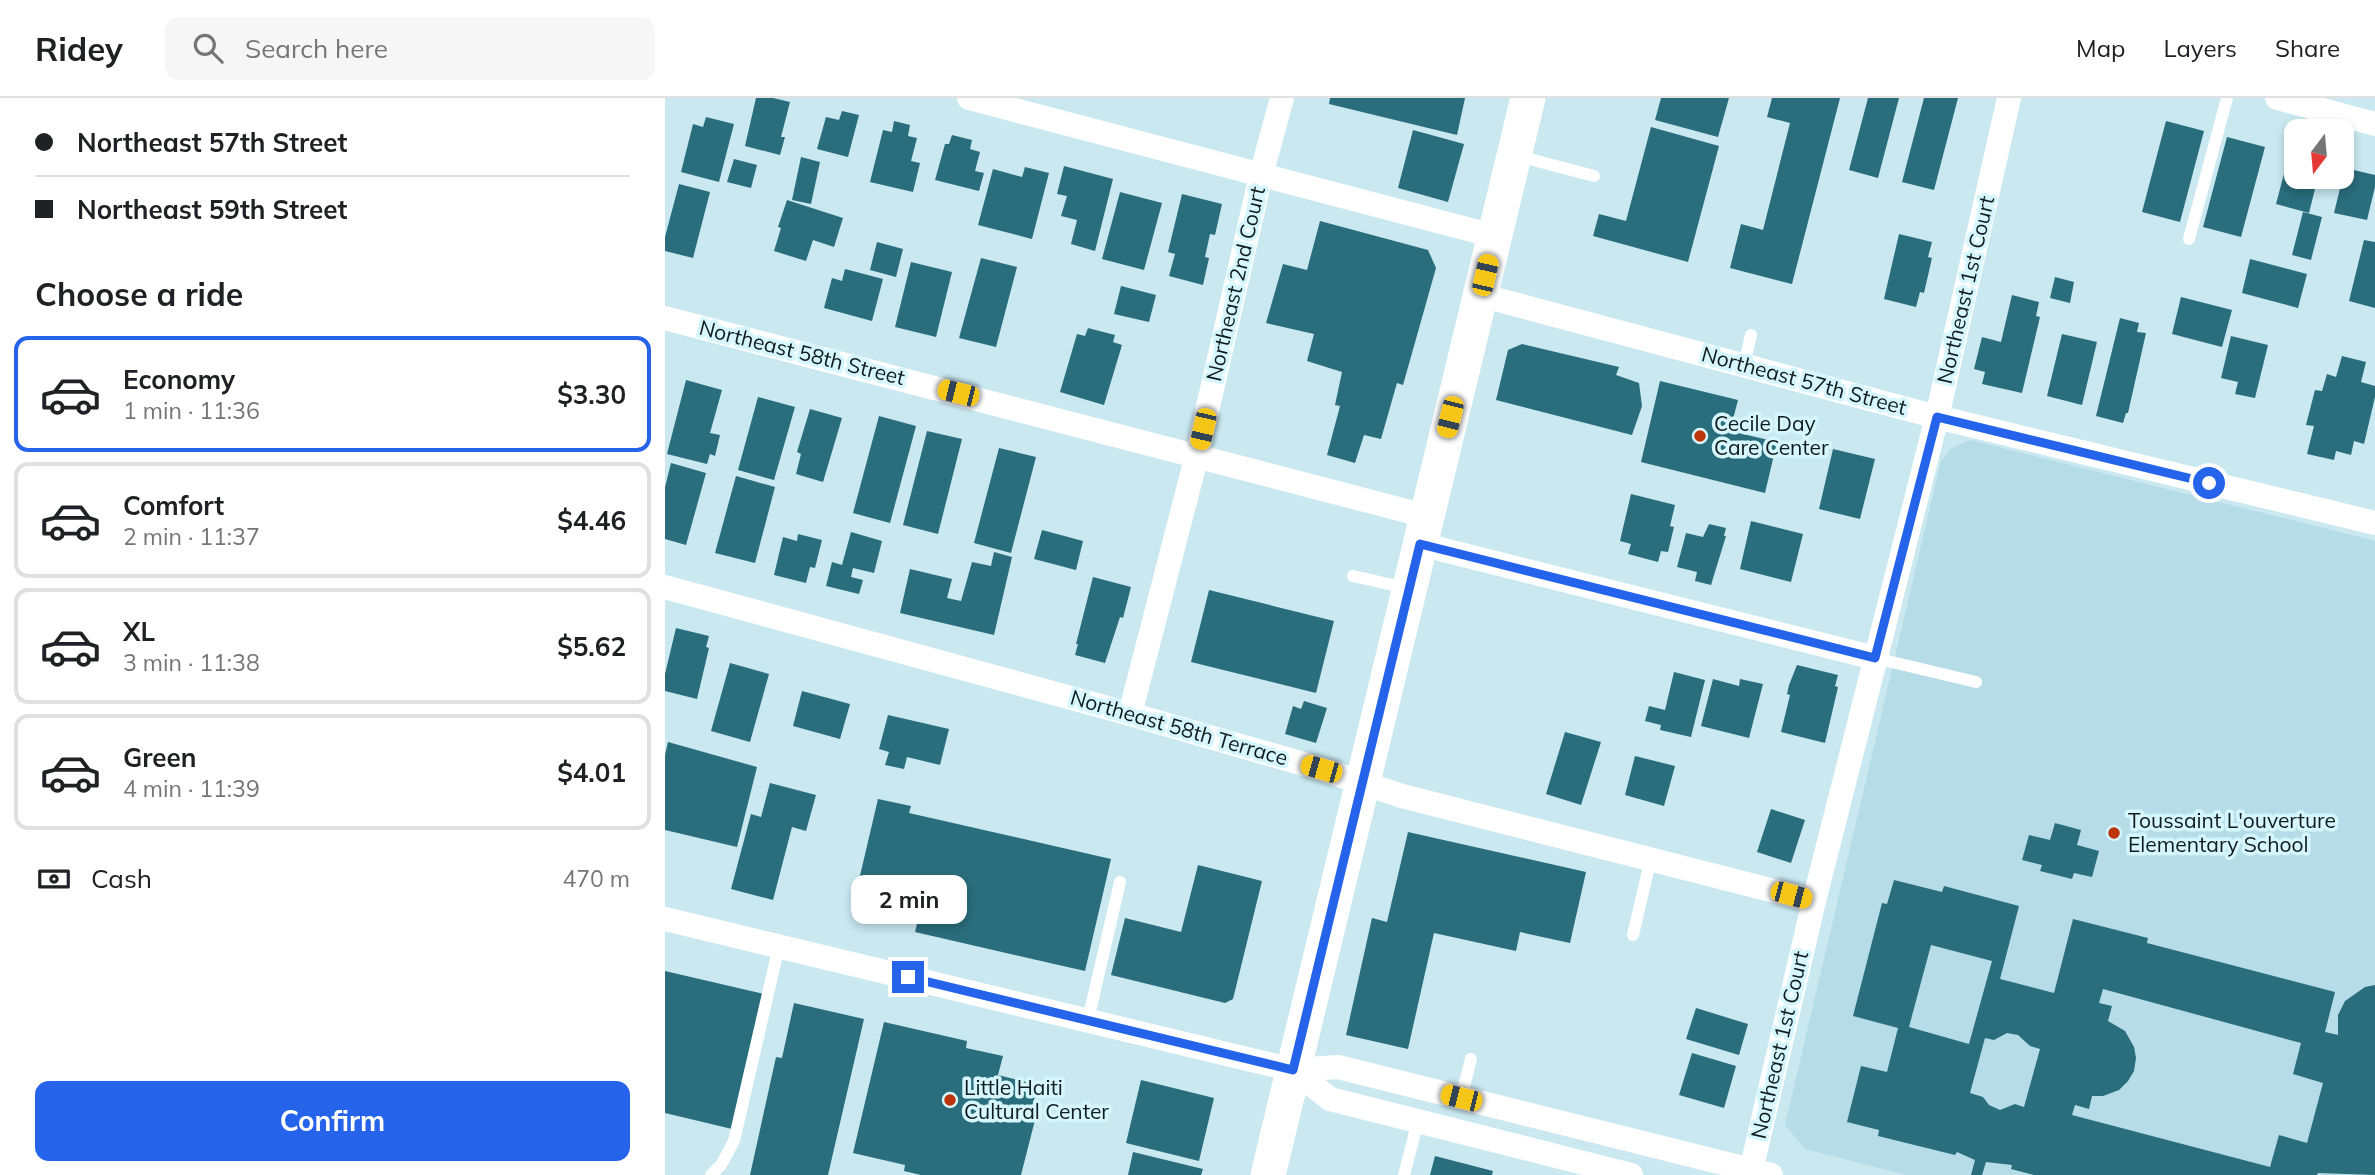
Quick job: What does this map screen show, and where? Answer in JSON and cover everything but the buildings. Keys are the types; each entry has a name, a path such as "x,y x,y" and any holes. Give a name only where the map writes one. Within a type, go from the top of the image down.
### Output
{"main road":[{"path":"1268,1175 1528,98"}],"street":[{"path":"969,98 1494,236"},
{"name":"Northeast 2nd Court","path":"1130,714 1197,455 1261,175 1282,98"},
{"name":"Northeast 1st Court","path":"1757,1173 1814,901 1937,417 2009,98"},
{"path":"2277,98 2375,124"},
{"name":"Northeast 57th Street","path":"1480,295 1937,417 2374,519"},
{"name":"Northeast 58th Street","path":"665,318 1197,455 1423,530 1875,658"},
{"name":"Northeast 58th Terrace","path":"665,587 1130,714 1321,769 1402,796 1814,901"},
{"path":"665,919 1293,1070 1338,1067 1757,1173"},
{"path":"1293,1070 1330,1099 1631,1175"}],"lane":[{"path":"2189,239 2227,98"},
{"path":"1514,155 1594,176"},
{"path":"1744,365 1751,335"},
{"path":"1353,576 1410,589"},
{"path":"1875,658 1976,682"},
{"path":"1633,935 1651,859"},
{"path":"1088,1020 1120,882"},
{"path":"711,1175 721,1165 734,1141 779,946"},
{"path":"1461,1098 1471,1059"},
{"path":"1404,1175 1417,1121"}],"shaded area":[{"name":"Toussaint L'ouverture Elementary School","path":"1970,440 2375,541 2375,1175 1907,1175 1805,1149 1785,1125 1941,461 1952,448"}],"place":[{"name":"Cecile Day Care Center","path":"1700,436"},
{"name":"Toussaint L'ouverture Elementary School","path":"2114,833"},
{"name":"Little Haiti Cultural Center","path":"950,1100"}],"route":[{"path":"908,977 1293,1070 1420,544 1875,658 1937,417 2209,483"}]}
